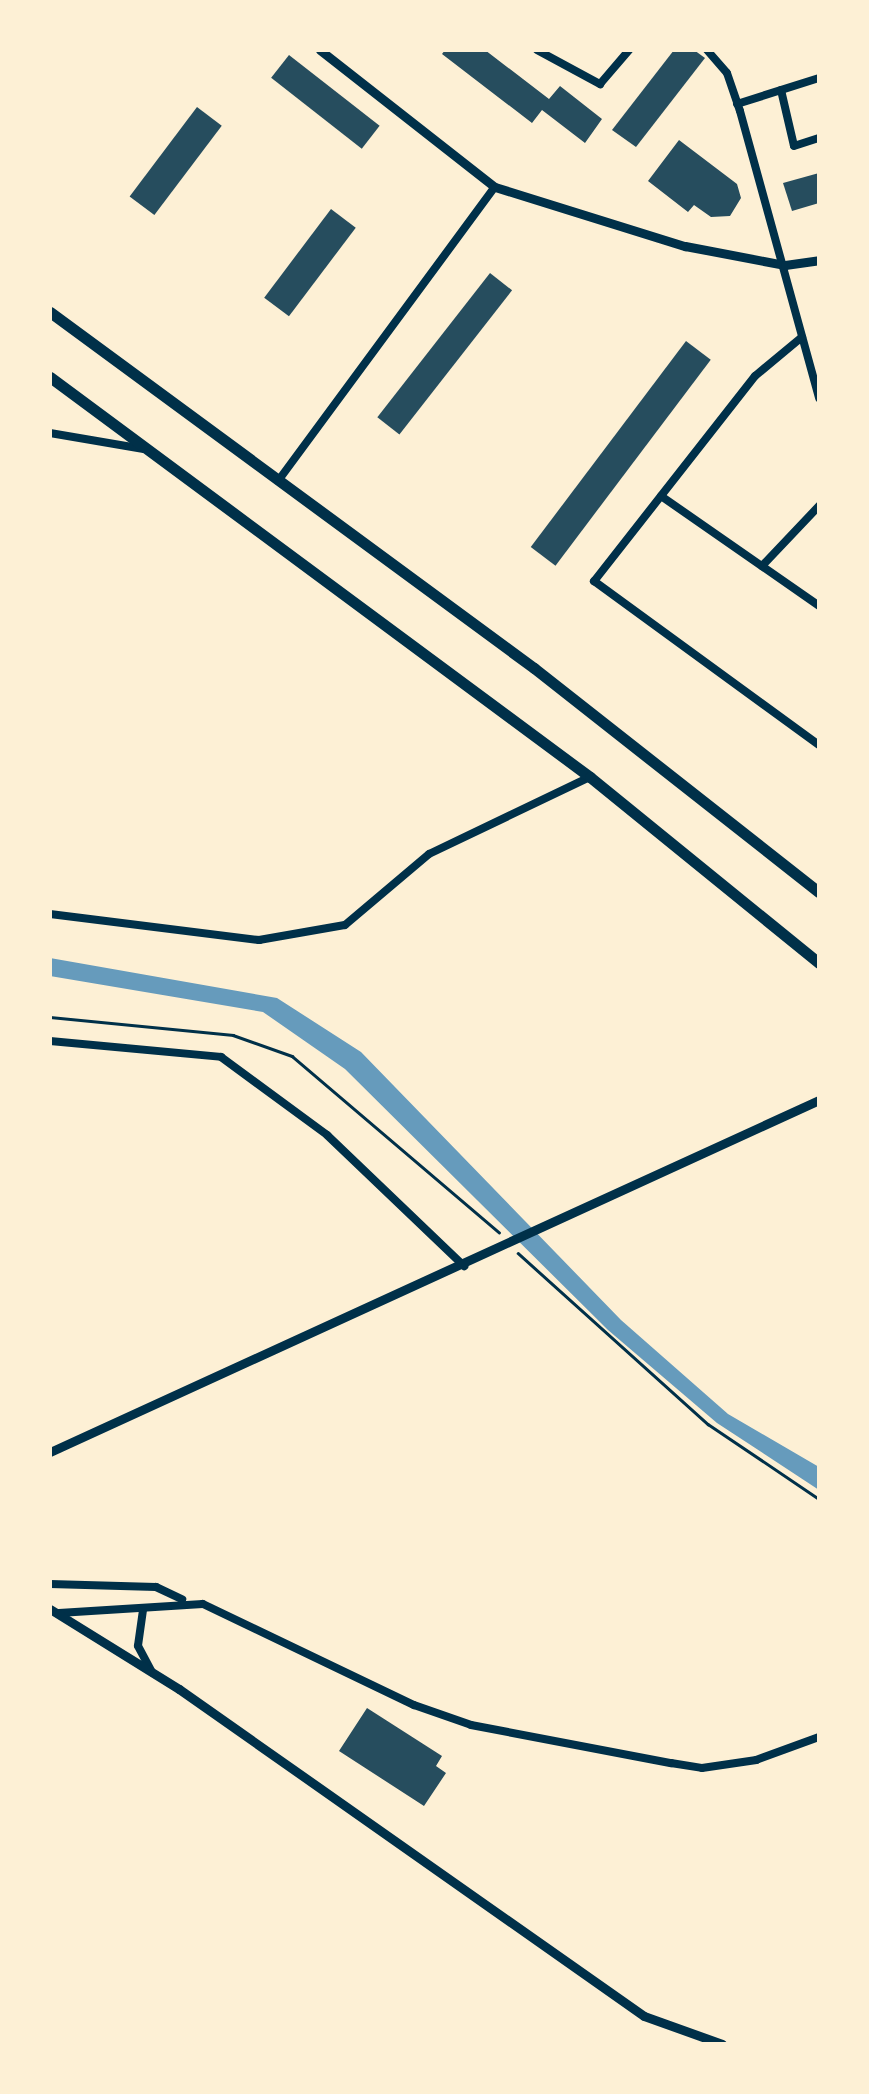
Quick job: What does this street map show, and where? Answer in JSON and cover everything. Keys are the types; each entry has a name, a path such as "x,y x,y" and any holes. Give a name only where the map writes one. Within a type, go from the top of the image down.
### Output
{"main road":[{"path":"50,312 534,668 819,892"},
{"path":"50,377 590,776 819,963"}],"street":[{"path":"320,50 494,187 685,246 785,266 819,260"},
{"path":"537,50 552,62 600,84 629,50"},
{"path":"552,62 561,50"},
{"path":"707,50 726,74 738,104 749,162 785,266 819,398"},
{"path":"738,104 819,78"},
{"path":"781,90 794,146 819,138"},
{"path":"278,481 494,187"},
{"path":"802,337 756,376 594,581 819,745"},
{"path":"50,434 144,449"},
{"path":"661,496 819,606"},
{"path":"762,566 819,506"},
{"path":"50,914 259,940 345,925 429,854 590,776"},
{"path":"50,1040 221,1057 327,1135 464,1266"},
{"path":"50,1452 483,1258 819,1100"},
{"path":"50,1584 156,1587 471,1726 702,1768 756,1760 819,1737"},
{"path":"54,1611 144,1610 186,1601"},
{"path":"144,1610 138,1646 152,1672"},
{"path":"54,1611 152,1672 644,2016 722,2044"}],"path":[{"path":"50,1017 233,1034 292,1056 498,1230 550,1288 708,1424 819,1499"}],"water":[{"path":"50,958 277,998 361,1052 621,1320 728,1414 819,1467 819,1490 717,1423 608,1330 345,1069 263,1012 50,976"}],"building":[{"path":"445,50 485,50 549,99 560,86 602,119 585,143 542,110 532,123 442,54"},
{"path":"674,50 694,50 705,58 636,147 612,130"},
{"path":"289,55 380,126 362,149 271,78"},
{"path":"197,107 222,126 154,215 130,196"},
{"path":"679,140 737,184 741,198 730,216 711,217 694,205 688,212 648,181"},
{"path":"819,173 819,203 792,211 783,183"},
{"path":"331,209 356,228 289,316 264,298"},
{"path":"490,273 512,290 399,434 377,417"},
{"path":"686,341 711,360 555,566 531,547"},
{"path":"367,1708 442,1756 436,1766 446,1773 424,1806 339,1751"}]}
